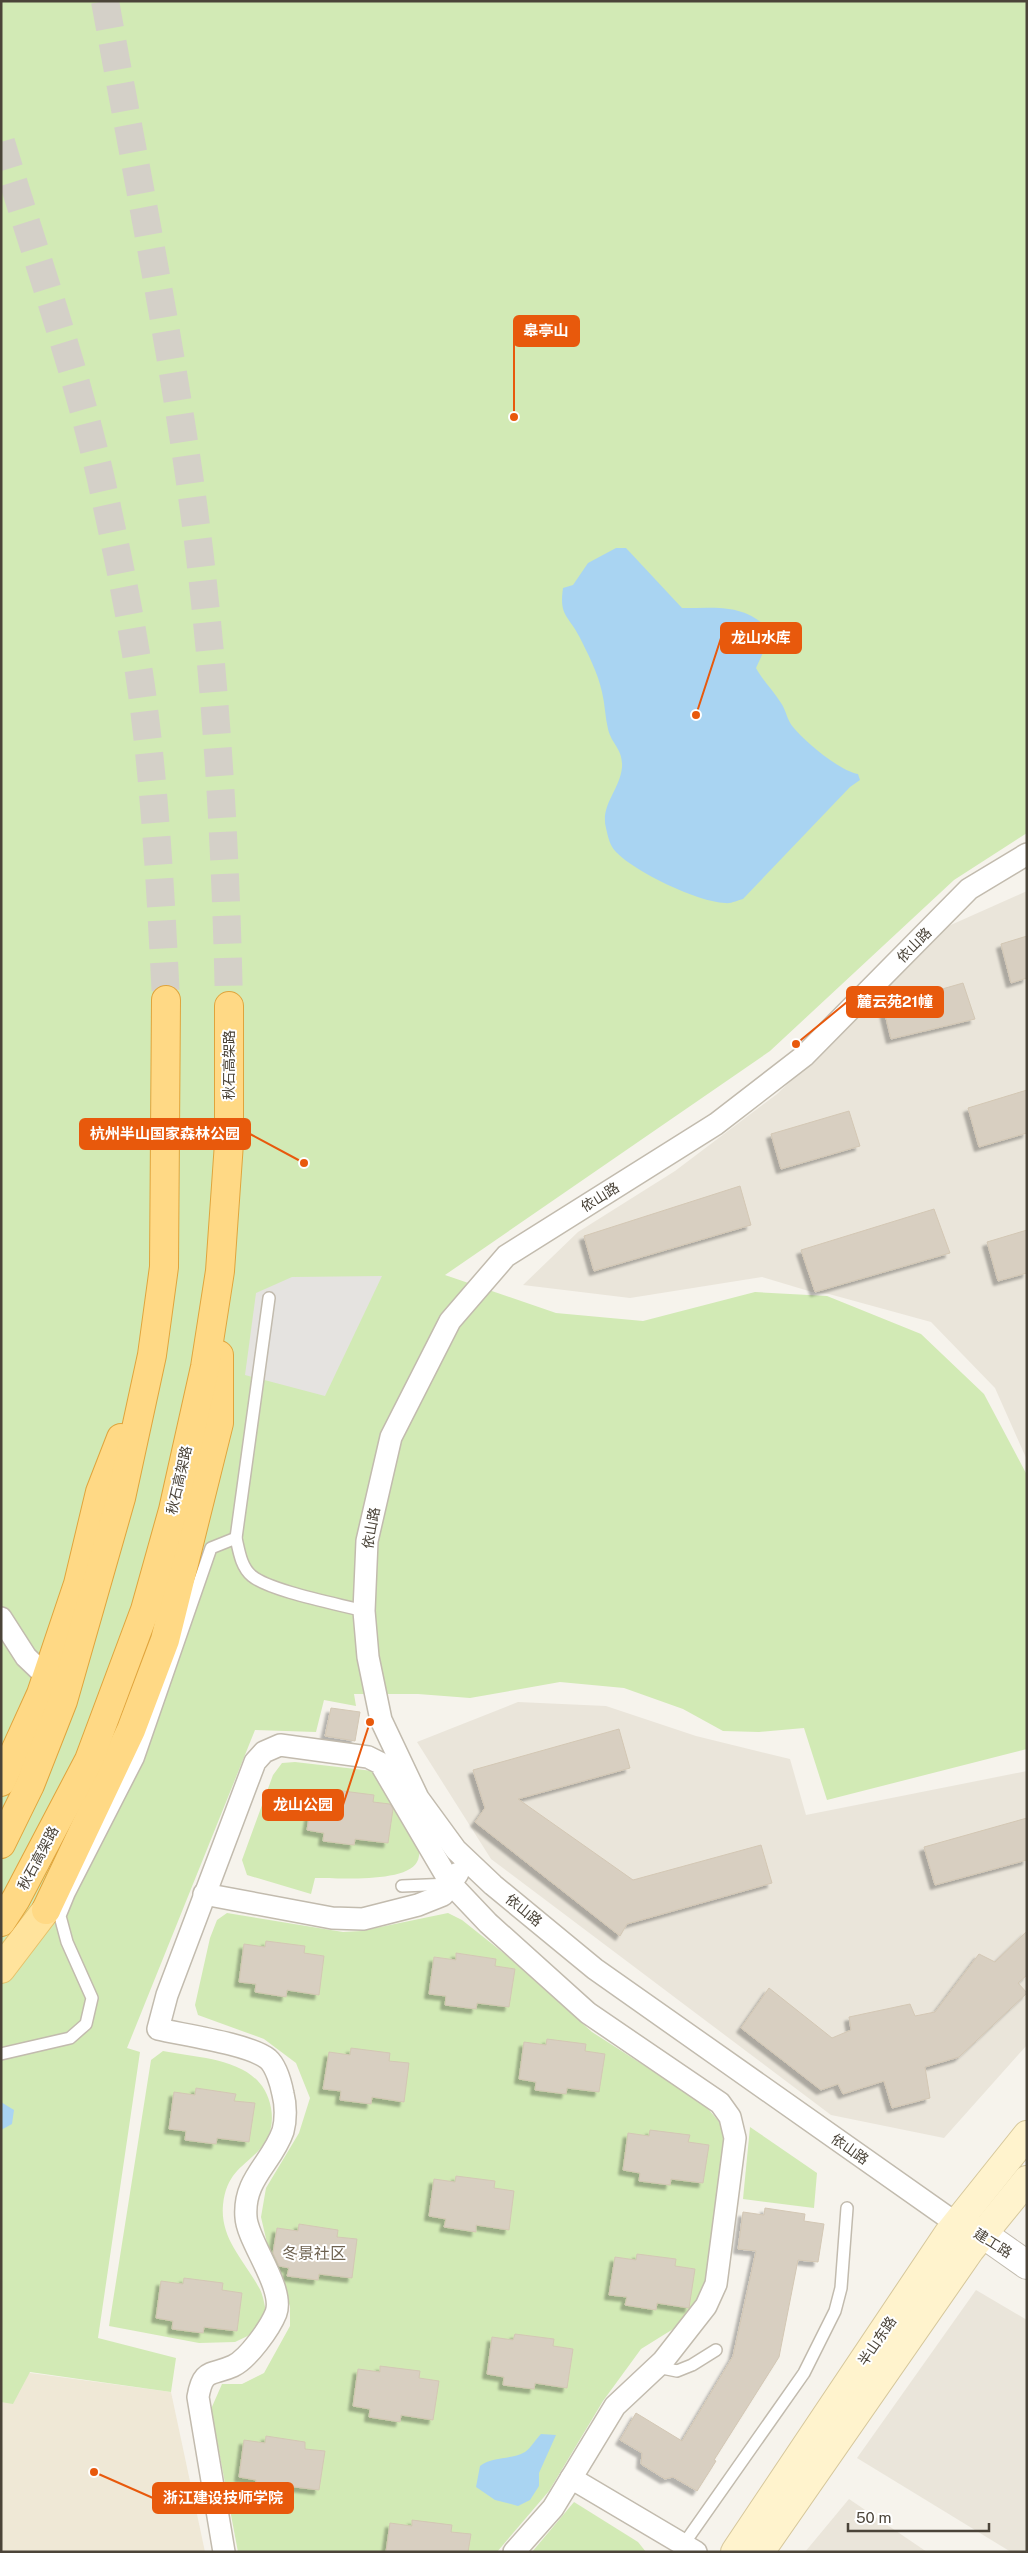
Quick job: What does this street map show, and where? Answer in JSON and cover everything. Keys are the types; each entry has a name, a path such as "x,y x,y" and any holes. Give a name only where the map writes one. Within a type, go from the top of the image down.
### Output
{"highway":[{"path":"1,1844 30,1785 64,1701 122,1498 152,1355 164,1267 166,1000"},
{"name":"秋石高架路","path":"1,1922 16,1899 89,1760 146,1610 173,1510 205,1367 220,1271 229,1143 229,1006"},
{"path":"46,1910 131,1730 165,1640 218,1423 220,1271"},
{"path":"1,1782 47,1677 78,1584 100,1492 152,1355"}],"main road":[{"path":"1,1970 46,1910"},
{"name":"半山东路","path":"735,2552 948,2234 958,2224 1027,2136"},
{"name":"半山东路","path":"760,2552 983,2234 1027,2180"}],"street":[{"name":"依山路","path":"958,2224 595,1969 493,1885 463,1856 418,1798 381,1720 368,1657 364,1611 367,1541 392,1437 450,1321 506,1256 716,1124 804,1056 969,889 1027,854"},
{"path":"1,1618 26,1657 47,1677"},
{"path":"224,2552 198,2397 201,2382 210,2372 234,2365 248,2354 277,2312 274,2290 246,2220 245,2200 255,2177 283,2131 286,2104 281,2083 269,2060 248,2049 158,2029 167,1995 255,1762 264,1752 280,1745 368,1757 380,1763 451,1884 488,1923 588,2013 720,2102 730,2116 735,2138 733,2167 716,2284 706,2306 657,2368 615,2406 553,2508 514,2552"},
{"path":"204,1894 332,1918 363,1919 418,1905 443,1895 457,1876 463,1856"},
{"name":"建工路","path":"958,2224 983,2234 1027,2265"},
{"path":"571,2478 686,2549"}],"lane":[{"path":"269,1298 236,1538 243,1565 252,1576 272,1586 364,1611"},
{"path":"1,2054 70,2038 86,2024 92,1998 67,1942 60,1916 69,1894 138,1759 211,1548 236,1538"},
{"path":"402,1886 451,1884"},
{"path":"686,2549 804,2373 835,2311 841,2288 847,2208"},
{"path":"657,2368 677,2371 692,2365 716,2350"}],"shaded area":[{"path":"1027,891 1027,1460 995,1388 931,1322 829,1294 812,1292 762,1277 630,1298 523,1285 578,1232 675,1171 777,1094 877,999 944,928"},
{"path":"382,1276 325,1396 245,1375 256,1293 292,1277"},
{"path":"518,1702 606,1706 696,1736 790,1759 806,1815 1027,1771 1027,2045 944,2138 831,2115 491,1859 417,1742"},
{"path":"976,2290 1027,2320 1027,2552 1011,2552 857,2458"},
{"path":"1,2369 171,2392 205,2552 1,2552"},
{"path":"849,2499 927,2552 805,2552"}],"green space":[{"path":"1,1 1027,1 1027,833 954,880 770,1051 445,1275 556,1313 643,1321 755,1292 827,1296 921,1334 984,1394 1027,1475 1027,1749 827,1800 804,1728 759,1732 723,1731 683,1709 624,1688 560,1682 470,1698 418,1694 354,1694 356,1706 324,1700 316,1732 255,1730 127,2048 140,2052 98,2338 176,2358 171,2392 30,2372 13,2404 1,2402"},
{"path":"295,1762 373,1771 420,1851 417,1862 410,1869 386,1876 370,1878 315,1878 311,1894 247,1875 242,1860 273,1775 282,1763"},
{"path":"227,1913 343,1932 361,1931 448,1913 462,1920 506,1955 592,2032 704,2104 721,2124 724,2137 709,2263 708,2289 686,2321 641,2349 603,2401 549,2491 497,2552 238,2552 211,2409 222,2384 242,2384 264,2373 290,2326 290,2306 267,2243 261,2217 266,2188 299,2133 310,2098 296,2063 264,2039 198,2015 195,2005 210,1938 217,1920"},
{"path":"163,2051 212,2059 243,2070 256,2079 265,2092 271,2108 272,2124 270,2133 260,2149 240,2168 229,2182 223,2205 225,2228 229,2238 260,2289 266,2311 258,2331 235,2342 199,2343 109,2326 151,2060"},
{"path":"750,2127 817,2173 814,2208 743,2199"},
{"path":"574,2502 638,2542 646,2552 532,2552"}],"water":[{"path":"616,548 626,548 682,608 731,609 752,616 762,623 772,633 756,668 781,703 791,724 798,733 823,755 842,768 858,774 860,780 850,787 743,899 725,903 684,892 637,868 625,860 612,847 605,820 608,805 618,783 622,767 621,756 608,729 598,678 579,636 565,615 562,597 563,588 573,585 588,563"},
{"path":"1,2102 14,2110 12,2124 1,2130"},
{"path":"541,2434 556,2435 539,2473 539,2486 530,2500 518,2506 495,2500 476,2487 480,2466 491,2461 525,2452"}],"building":[{"path":"1027,936 1027,978 1011,983 1001,944"},
{"path":"963,983 975,1019 891,1039 883,1006"},
{"path":"1027,1090 1027,1133 979,1147 968,1108"},
{"path":"849,1111 860,1146 781,1169 771,1134"},
{"path":"740,1186 751,1225 594,1271 584,1236"},
{"path":"934,1209 950,1253 815,1292 801,1250"},
{"path":"1027,1230 1027,1273 998,1281 987,1242"},
{"path":"331,1708 360,1712 355,1741 325,1736"},
{"path":"619,1729 630,1768 518,1799 633,1880 761,1845 772,1883 627,1924 620,1936 475,1822 485,1808 473,1770"},
{"path":"335,1790 374,1795 373,1802 390,1804 393,1809 388,1843 355,1839 354,1845 323,1841 324,1833 307,1830 313,1793 334,1796"},
{"path":"1027,1818 1027,1860 935,1885 924,1847"},
{"path":"1027,1931 1027,1975 1018,1983 1027,1993 959,2057 925,2067 930,2098 892,2108 884,2081 843,2094 838,2084 821,2090 741,2028 769,1988 832,2038 851,2030 849,2017 910,2004 915,2016 935,2012 979,1954 995,1962"},
{"path":"266,1941 305,1946 304,1953 324,1956 319,1995 287,1990 286,1997 255,1992 256,1984 239,1982 244,1944 265,1947"},
{"path":"456,1953 496,1959 495,1966 515,1969 509,2007 477,2003 476,2009 445,2005 446,1996 429,1994 434,1957 456,1960"},
{"path":"547,2039 586,2044 585,2051 605,2054 599,2092 567,2088 566,2094 535,2090 536,2082 519,2079 524,2042 546,2045"},
{"path":"351,2048 390,2053 389,2061 409,2063 404,2102 372,2097 371,2104 340,2100 341,2091 323,2089 329,2052 350,2055"},
{"path":"196,2088 236,2094 234,2101 255,2103 249,2142 217,2138 216,2144 185,2140 186,2131 169,2129 174,2092 195,2095"},
{"path":"650,2130 690,2135 688,2142 709,2145 703,2183 671,2179 670,2185 639,2181 640,2173 623,2170 628,2133 649,2136"},
{"path":"456,2176 495,2181 494,2188 514,2191 509,2230 476,2225 476,2232 444,2227 446,2219 429,2216 434,2179 455,2182"},
{"path":"765,2208 805,2214 804,2221 824,2224 818,2262 798,2260 779,2357 714,2460 716,2461 697,2491 673,2477 665,2479 641,2464 642,2453 620,2440 636,2413 682,2441 733,2356 756,2251 738,2249 743,2212 764,2215"},
{"path":"299,2224 338,2230 337,2237 357,2239 352,2278 319,2274 318,2280 287,2276 289,2268 279,2266 273,2253 277,2228 298,2231"},
{"path":"637,2254 676,2259 675,2266 695,2269 689,2308 657,2303 656,2310 625,2305 627,2297 609,2295 615,2257 636,2260"},
{"path":"184,2278 223,2283 222,2290 242,2293 237,2331 204,2327 203,2333 172,2329 173,2321 156,2318 161,2281 183,2284"},
{"path":"515,2334 554,2339 553,2346 573,2349 567,2388 535,2383 534,2389 503,2385 504,2377 487,2374 492,2337 513,2340"},
{"path":"380,2366 420,2371 419,2378 439,2381 433,2420 401,2415 400,2422 369,2417 370,2409 353,2406 358,2369 380,2372"},
{"path":"266,2436 305,2442 305,2449 325,2451 319,2490 287,2486 286,2492 255,2488 256,2480 239,2477 244,2440 265,2443"},
{"path":"412,2520 452,2525 451,2532 471,2534 468,2552 386,2552 390,2523 412,2526"}],"tunnel":[{"path":"105,1 168,343 199,549 220,777 226,891 229,1006"},
{"path":"1,142 82,404 94,449 126,597 148,738 155,813 166,1000"}],"place":[{"name":"皋亭山","path":"514,417"},
{"name":"龙山水库","path":"696,715"},
{"name":"麓云苑21幢","path":"796,1044"},
{"name":"杭州半山国家森林公园","path":"304,1163"},
{"name":"龙山公园","path":"370,1722"},
{"name":"浙江建设技师学院","path":"94,2472"}],"district":[{"name":"冬景社区","path":"314,2253"}]}
